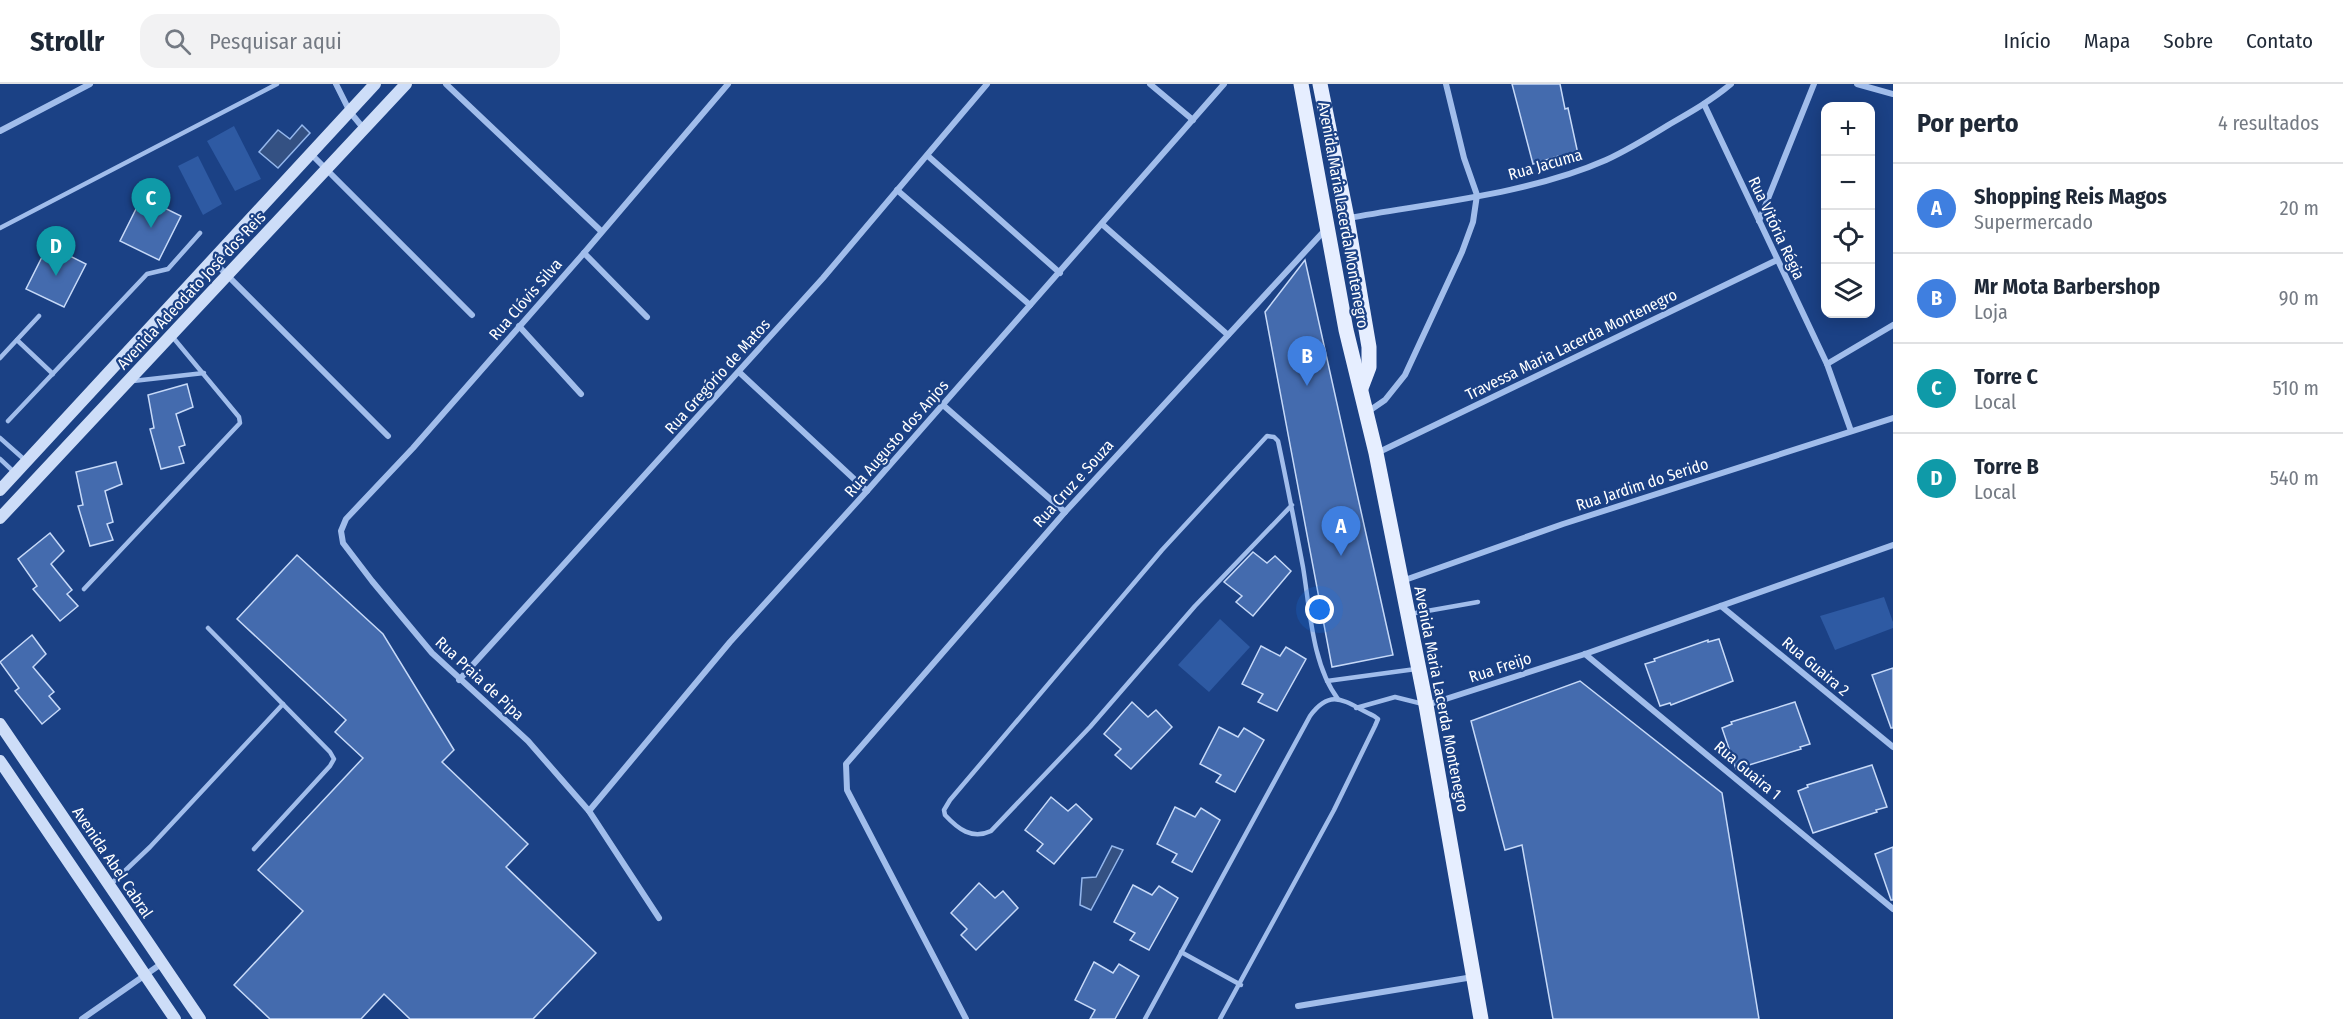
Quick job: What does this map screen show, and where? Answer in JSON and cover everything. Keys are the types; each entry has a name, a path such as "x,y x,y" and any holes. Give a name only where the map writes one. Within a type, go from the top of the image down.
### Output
{"main road":[{"name":"Avenida Adeodato José dos Reis","path":"0,490 375,84"},
{"name":"Avenida Adeodato José dos Reis","path":"0,518 406,84"},
{"name":"Avenida Maria Lacerda Montenegro","path":"1301,84 1348,339 1376,453 1426,705 1481,1019"},
{"name":"Avenida Maria Lacerda Montenegro","path":"1320,84 1347,218 1369,347 1369,367 1361,388"},
{"path":"88,393 103,408"},
{"name":"Avenida Abel Cabral","path":"0,724 200,1019"},
{"path":"0,761 175,1019"}],"street":[{"path":"0,131 90,84"},
{"path":"336,84 350,112 364,129"},
{"path":"446,84 602,231"},
{"name":"Rua Clóvis Silva","path":"341,531 346,519 413,448 728,84"},
{"name":"Rua Gregório de Matos","path":"459,680 556,570 823,278 987,84"},
{"path":"1150,84 1193,120"},
{"name":"Rua Augusto dos Anjos","path":"590,811 730,642 1060,273 1224,84"},
{"path":"1366,412 1386,400 1405,375 1462,252 1473,222 1477,195 1464,158 1446,84"},
{"name":"Rua Jacuma","path":"1347,218 1543,182 1605,160 1636,144 1704,104 1731,84"},
{"path":"1759,221 1814,84"},
{"path":"1857,84 1893,94"},
{"name":"Rua Vitória Régia","path":"1704,104 1827,364 1851,431"},
{"path":"311,154 472,315"},
{"path":"928,156 1060,273"},
{"path":"897,190 1030,305"},
{"path":"1102,225 1228,335"},
{"name":"Rua Cruz e Souza","path":"966,1019 847,790 846,764 1065,512 1327,228"},
{"path":"584,253 647,317"},
{"name":"Travessa Maria Lacerda Montenegro","path":"1376,453 1777,260"},
{"path":"213,261 388,436"},
{"path":"1827,364 1893,325"},
{"path":"519,326 581,393"},
{"path":"739,372 867,491"},
{"path":"943,405 1065,512"},
{"name":"Rua Jardim do Serido","path":"1402,581 1563,524 1893,418"},
{"name":"Rua Praia de Pipa","path":"341,531 343,543 432,653 528,741 590,811 660,918"},
{"name":"Rua Freijo","path":"1426,705 1585,654 1893,545"},
{"name":"Rua Guaira 2","path":"1721,606 1893,747"},
{"name":"Rua Guaira 1","path":"1585,654 1893,909"},
{"path":"82,1019 161,964"},
{"path":"1298,1006 1473,977"}],"lane":[{"path":"0,228 277,84"},
{"path":"8,421 147,274 168,269 200,233"},
{"path":"0,358 39,315"},
{"path":"84,589 238,428 240,423 239,417 171,335"},
{"path":"17,340 53,374"},
{"path":"128,381 204,373"},
{"path":"1292,505 1195,606 1090,727 991,831 980,836 967,833 955,826 945,815 944,810 950,800 1162,550 1267,436 1278,441 1292,505 1319,659 1327,681 1338,699"},
{"path":"0,438 26,461"},
{"path":"0,459 15,473"},
{"path":"1408,615 1478,602"},
{"path":"208,628 330,752 334,759 254,849"},
{"path":"1327,681 1418,669"},
{"path":"1356,708 1395,697 1426,705"},
{"path":"1145,1019 1310,716 1320,703 1327,699 1338,699 1374,716 1378,719 1376,726 1241,985 1220,1019"},
{"path":"110,885 150,847 283,704"},
{"path":"1181,952 1241,985"}],"shaded area":[{"path":"302,125 310,133 278,168 259,152 278,130 290,139"},
{"path":"234,126 261,179 235,191 207,141"},
{"path":"198,156 222,204 203,215 178,166"},
{"path":"1884,597 1893,628 1835,650 1820,616"},
{"path":"1220,619 1250,647 1209,692 1178,665"},
{"path":"1112,846 1123,850 1091,910 1080,905 1082,878 1096,877"}],"building":[{"path":"1512,84 1560,84 1578,154 1560,158 1559,156 1533,164"},
{"path":"142,197 181,216 159,260 120,241"},
{"path":"48,245 86,264 64,307 26,289"},
{"path":"1305,260 1393,655 1332,667 1265,312"},
{"path":"187,384 193,407 176,414 185,445 179,447 184,463 161,469 150,429 154,428 148,395"},
{"path":"116,462 122,484 105,491 113,522 107,524 113,540 90,546 78,506 83,505 76,472"},
{"path":"50,533 64,551 51,564 72,590 67,594 78,606 60,621 33,589 37,586 18,559"},
{"path":"1253,552 1267,563 1275,556 1291,571 1253,616 1236,602 1242,596 1224,582"},
{"path":"297,555 383,634 454,750 442,762 528,844 506,867 596,953 533,1019 410,1019 384,994 361,1019 270,1019 234,985 303,911 258,870 363,758 335,732 346,720 237,619"},
{"path":"32,635 46,654 33,667 54,692 49,696 60,709 42,724 15,691 19,688 0,662"},
{"path":"1719,639 1733,681 1671,705 1670,703 1660,706 1645,664 1708,640 1708,642"},
{"path":"1261,646 1280,656 1286,647 1306,659 1277,711 1258,702 1263,694 1242,684"},
{"path":"1893,668 1893,728 1891,728 1872,675"},
{"path":"1580,681 1722,793 1759,1019 1553,1019 1522,845 1505,850 1471,721"},
{"path":"1132,702 1148,717 1156,710 1172,727 1131,769 1115,755 1121,749 1104,734"},
{"path":"1795,702 1810,744 1800,747 1801,749 1736,769 1722,728 1732,724 1731,722"},
{"path":"1219,727 1238,737 1244,728 1264,740 1235,792 1216,782 1221,775 1200,764"},
{"path":"1872,765 1887,807 1813,833 1798,791 1808,787 1807,785"},
{"path":"1051,797 1068,811 1076,804 1092,819 1054,864 1037,851 1043,844 1025,830"},
{"path":"1175,807 1195,817 1201,808 1220,820 1192,872 1172,862 1177,854 1157,844"},
{"path":"1893,847 1893,900 1891,900 1875,854"},
{"path":"979,883 995,898 1003,891 1018,908 976,950 961,935 967,929 951,913"},
{"path":"1133,885 1152,895 1159,886 1178,898 1149,950 1130,940 1135,933 1114,922"},
{"path":"1094,962 1113,973 1119,964 1139,976 1115,1019 1090,1019 1095,1010 1075,1000"}],"place":[{"name":"Torre C","path":"151,228"},
{"name":"Torre B","path":"56,276"},
{"name":"Mr Mota Barbershop","path":"1307,386"},
{"name":"Shopping Reis Magos","path":"1341,556"}]}
